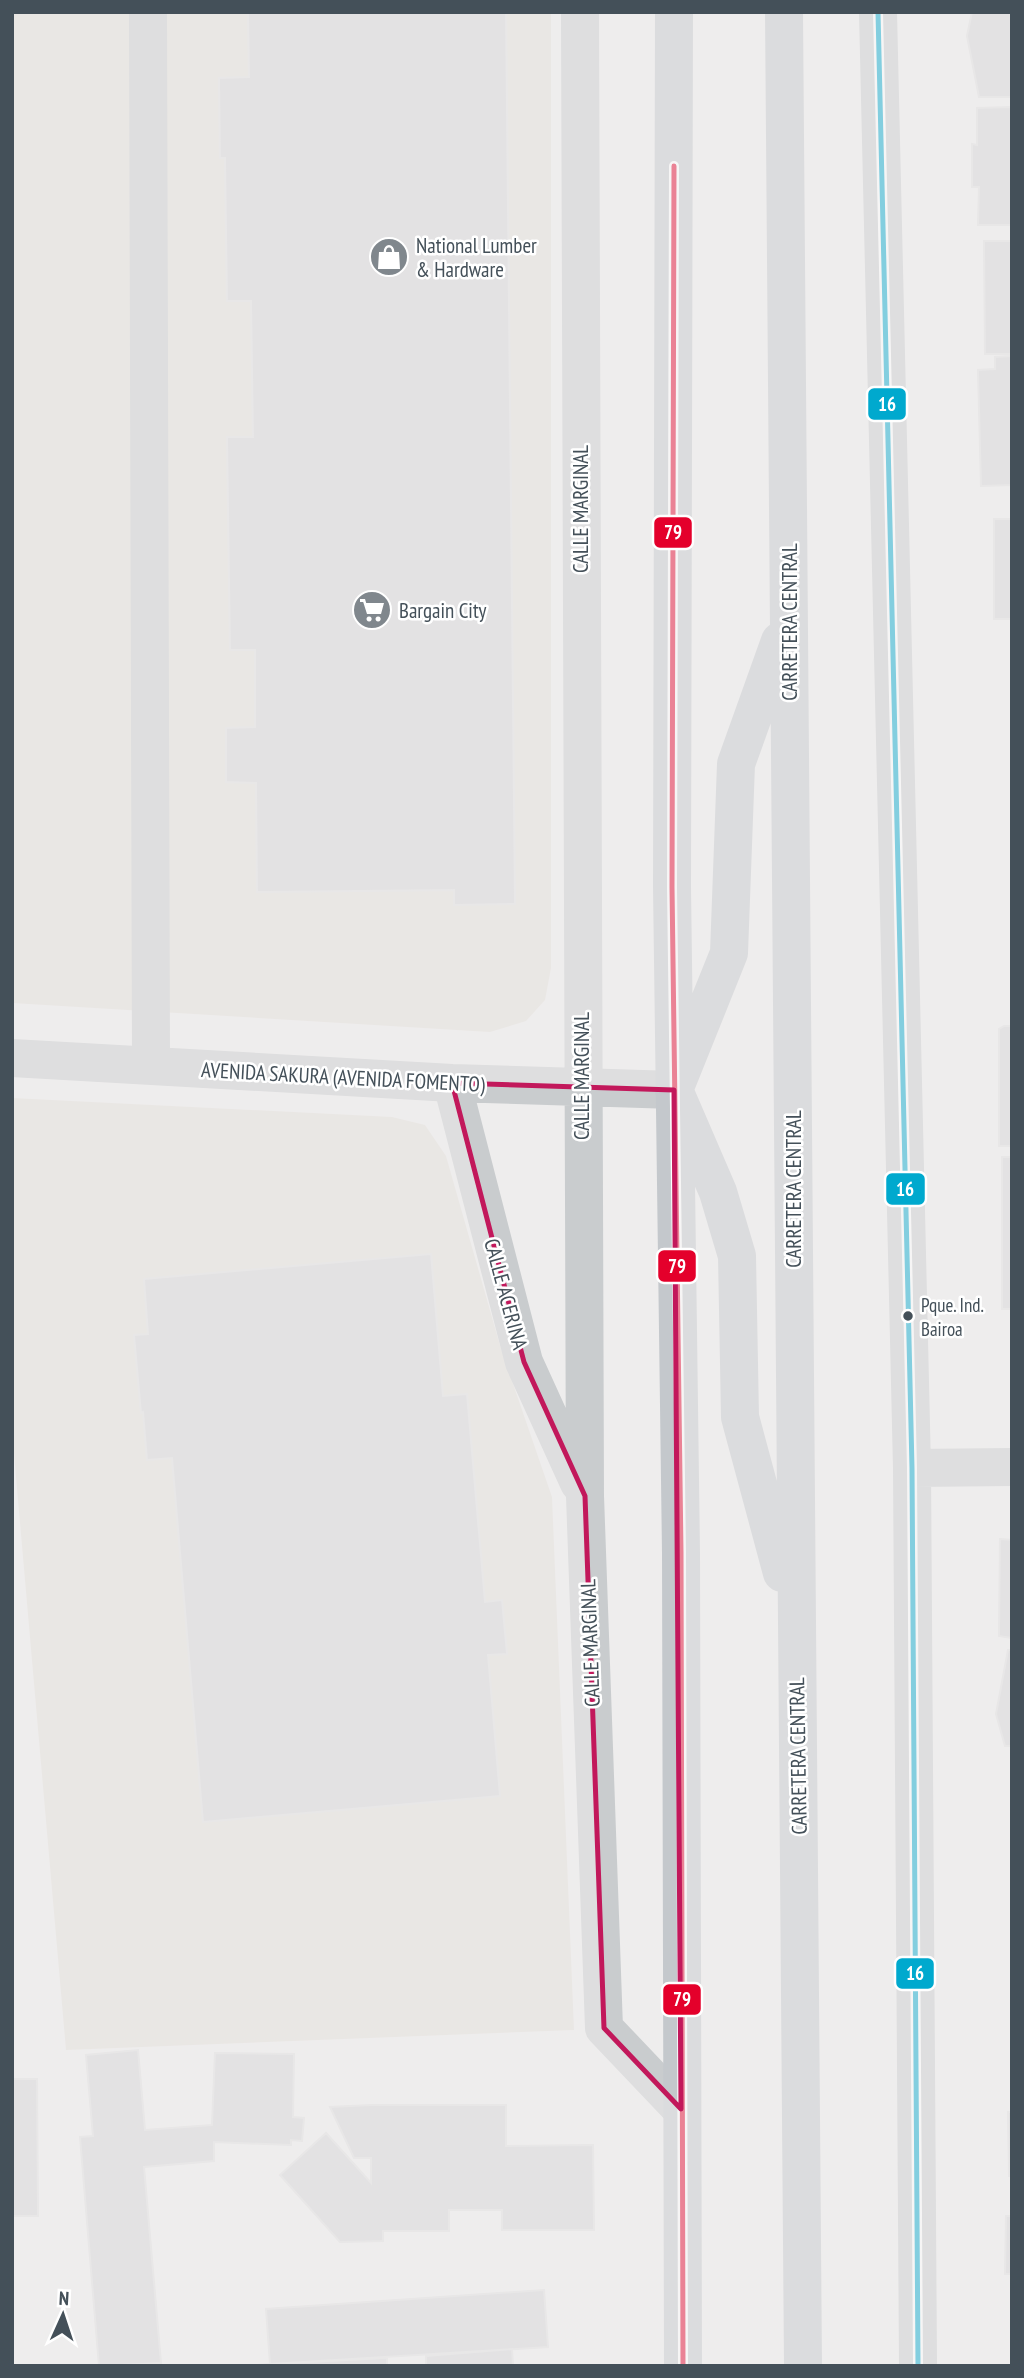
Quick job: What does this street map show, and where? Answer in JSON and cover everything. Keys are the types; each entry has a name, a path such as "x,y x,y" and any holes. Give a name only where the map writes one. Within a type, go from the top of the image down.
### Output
{"main road":[{"path":"674,12 674,1090 681,1553 678,2359"},
{"name":"CARRETERA CENTRAL","path":"784,12 803,2366"},
{"path":"789,616 736,764 729,953 674,1090 718,1192 737,1256 740,1417 796,1624"}],"street":[{"path":"148,12 151,1066"},
{"name":"CALLE MARGINAL","path":"580,12 581,1089 585,1496 604,2028 681,2109"},
{"path":"878,12 912,1468 918,2366"},
{"name":"AVENIDA SAKURA (AVENIDA FOMENTO)","path":"12,1058 452,1083 674,1090"},
{"name":"CALLE ACERINA","path":"452,1083 524,1362 585,1496"},
{"path":"912,1468 1012,1467"}],"highlighted area":[{"path":"452,1083 674,1090 681,2109 604,2028 585,1496 524,1362"}],"shaded area":[{"path":"12,12 551,12 551,968 545,1000 526,1021 490,1032 12,1003"},
{"path":"12,1098 392,1117 425,1125 446,1156 501,1349 552,1497 574,2030 66,2050 12,1431"}],"building":[{"path":"248,12 506,12 515,904 454,905 454,890 257,892 256,783 226,782 226,728 255,727 255,650 230,650 227,437 253,437 251,301 227,301 225,158 220,158 219,78 249,77"},
{"path":"972,12 1012,12 1012,97 979,97 967,36"},
{"path":"1012,107 1012,225 978,225 979,187 972,187 972,144 977,145 977,108"},
{"path":"984,241 1012,241 1012,354 985,354"},
{"path":"1012,356 1012,485 981,486 978,370 995,369 995,357"},
{"path":"994,519 1012,519 1012,619 994,619"},
{"path":"1012,1026 1012,1146 999,1146 999,1029"},
{"path":"1002,1157 1012,1157 1012,1309 1002,1309"},
{"path":"431,1254 443,1396 467,1394 485,1602 502,1600 507,1654 488,1655 500,1796 203,1822 172,1458 147,1460 143,1412 141,1413 134,1335 148,1334 144,1279"},
{"path":"1000,1539 1012,1540 1012,1638 999,1636"},
{"path":"1008,1650 1012,1650 1012,1746 1005,1746 996,1714"},
{"path":"138,2050 145,2130 212,2125 215,2053 294,2054 293,2117 304,2118 302,2141 291,2140 291,2145 214,2142 214,2161 144,2167 161,2363 99,2366 80,2137 93,2136 86,2055"},
{"path":"12,2079 37,2079 38,2216 12,2216"},
{"path":"506,2105 506,2146 593,2145 594,2230 502,2230 502,2210 449,2210 449,2231 383,2231 383,2241 340,2242 280,2175 326,2133 371,2183 371,2158 354,2158 330,2107"},
{"path":"1008,2112 1012,2112 1012,2176 1009,2176"},
{"path":"1006,2216 1012,2216 1012,2274 1005,2274"},
{"path":"544,2290 548,2347 270,2364 266,2309"},
{"path":"512,2349 513,2366 426,2366 426,2356"},
{"path":"387,2358 387,2366 258,2365 270,2364"}],"transit line":[{"name":"16","path":"878,12 912,1468 918,2366"},
{"name":"79","path":"674,166 672,887 681,1553 683,2366"}],"place":[{"name":"National Lumber & Hardware","path":"389,257"},
{"name":"Bargain City","path":"372,610"},
{"name":"Pque. Ind. Bairoa","path":"908,1316"}]}
